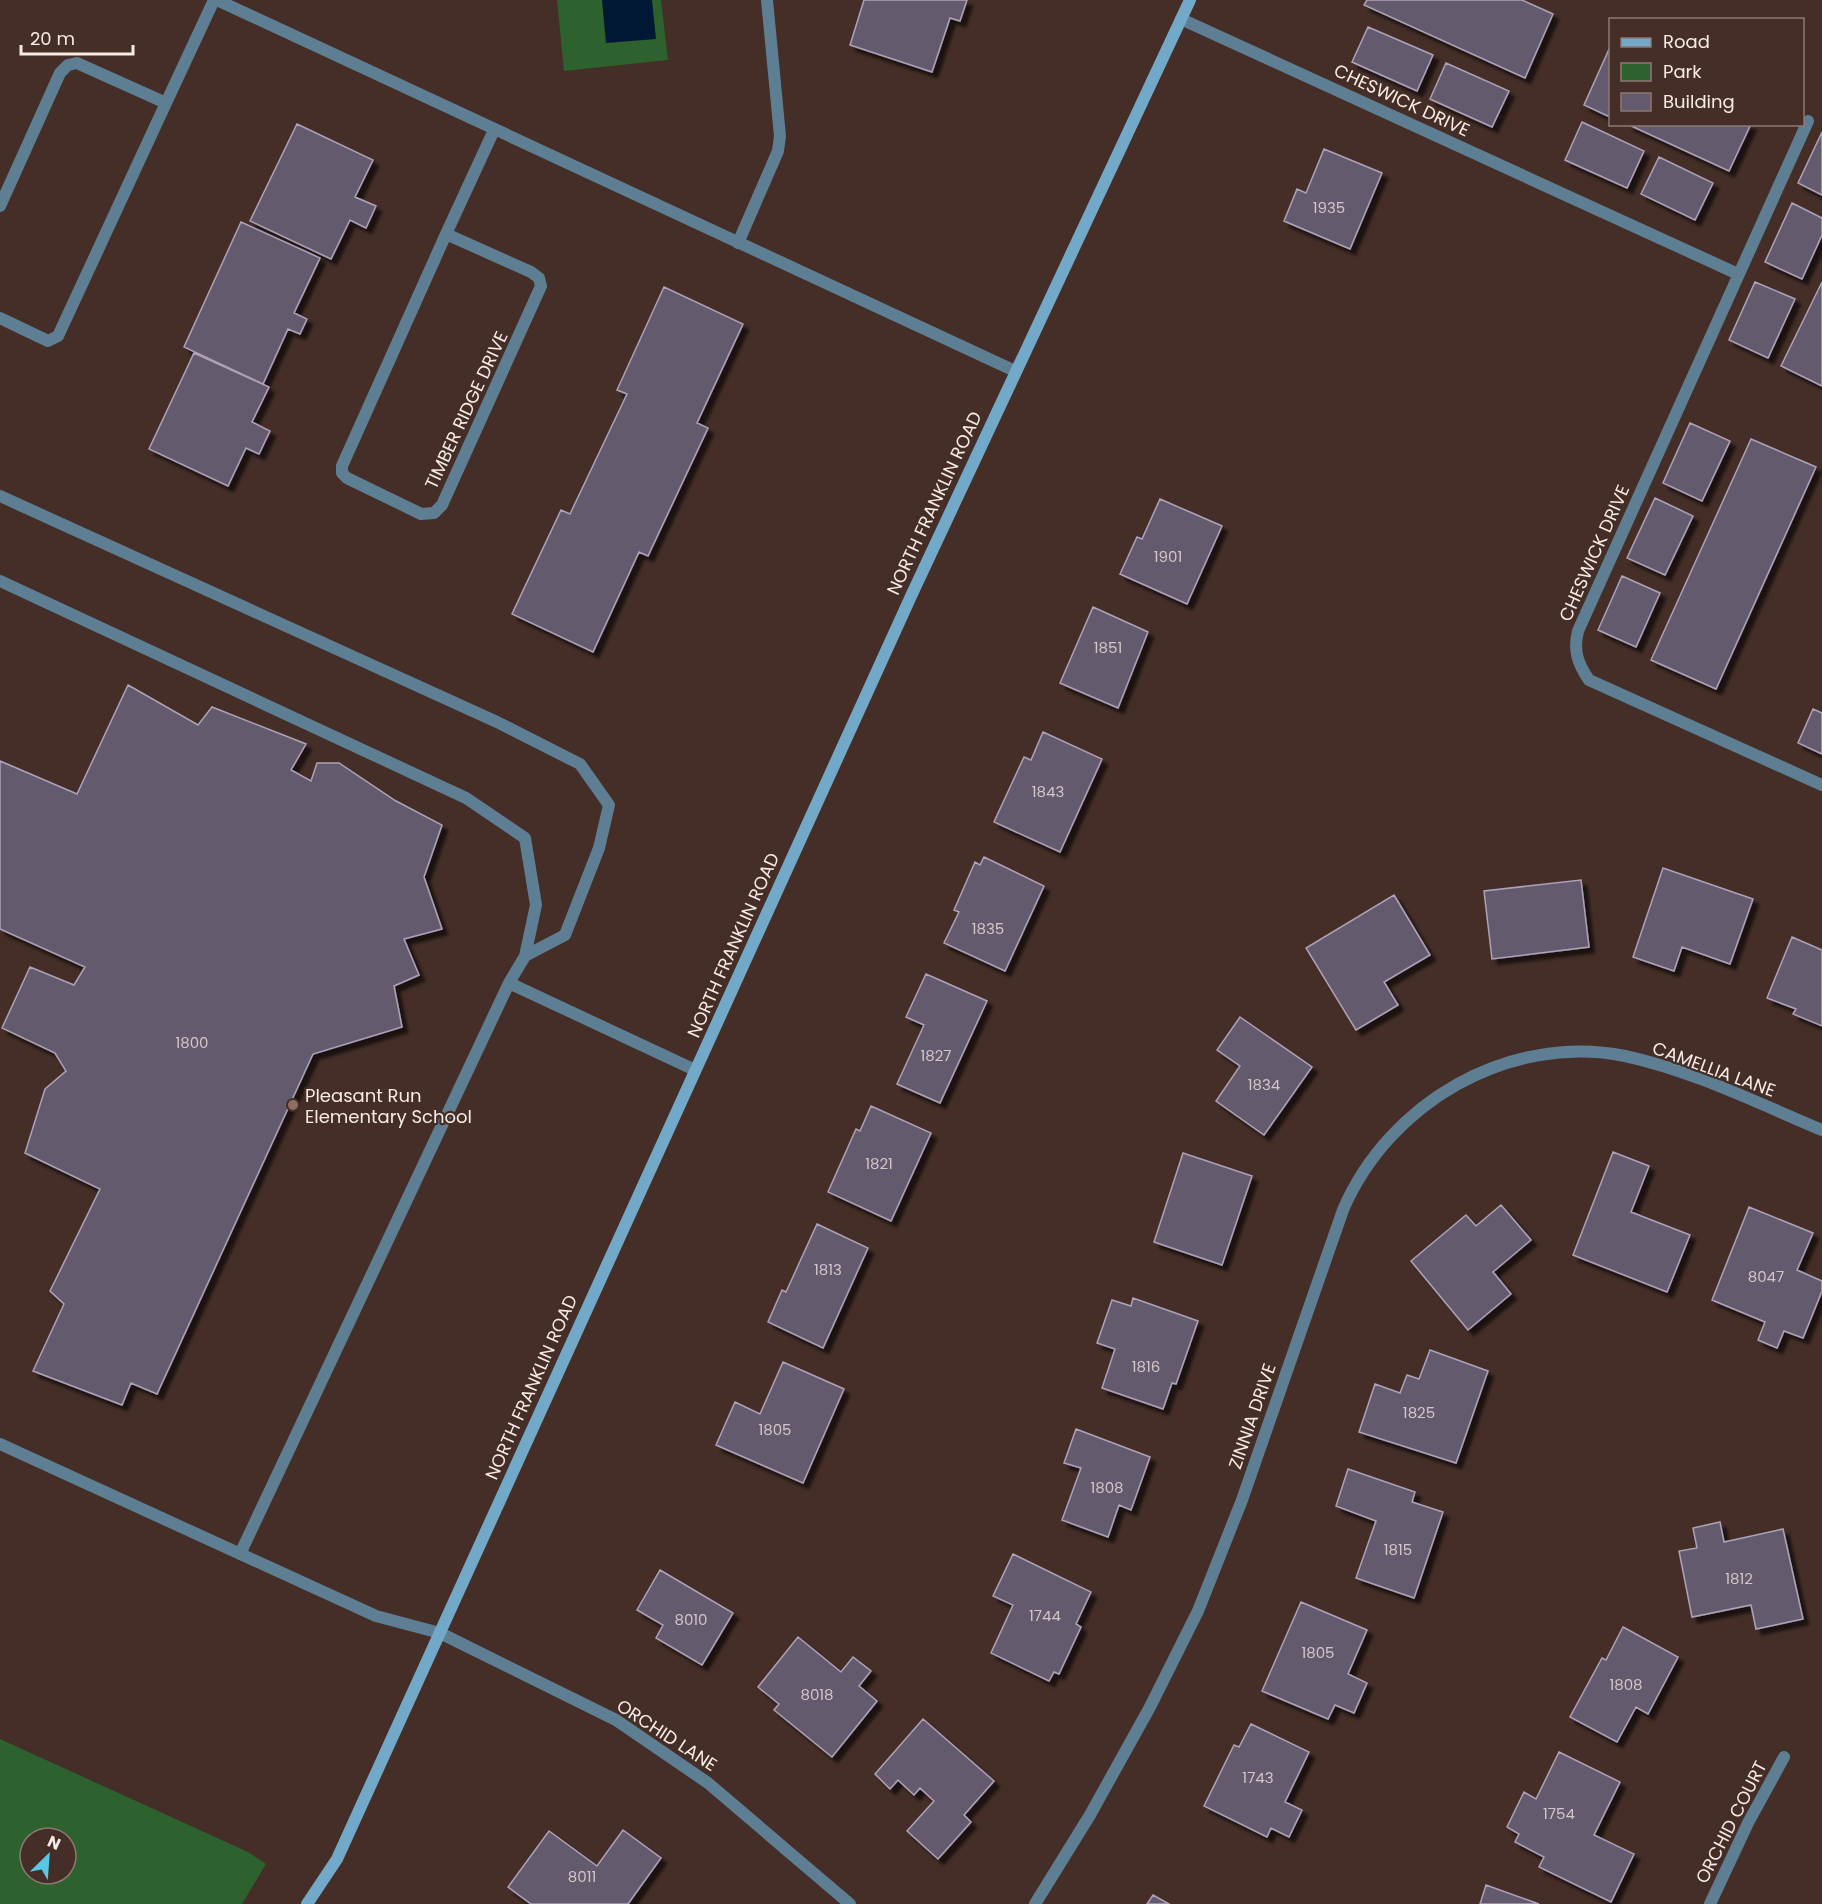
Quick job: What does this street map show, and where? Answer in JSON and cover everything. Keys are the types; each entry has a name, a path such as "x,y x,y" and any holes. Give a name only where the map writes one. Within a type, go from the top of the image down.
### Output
{"main road":[{"name":"NORTH FRANKLIN ROAD","path":"307,1904 337,1859 1015,371 1190,0"}],"street":[{"path":"0,318 48,341 58,336 216,0 1015,371"},
{"path":"738,243 777,157 779,144 767,0"},
{"name":"CHESWICK DRIVE","path":"1181,19 1738,274"},
{"path":"0,206 60,74 69,65 77,63 166,103"},
{"name":"CHESWICK DRIVE","path":"1808,121 1578,631 1577,659 1589,680 1822,786"},
{"name":"TIMBER RIDGE DRIVE","path":"446,234 531,272 539,278 541,286 442,505 434,513 421,513 347,478 342,473 342,466 446,234 494,130"},
{"path":"0,496 497,722 580,764 609,805 599,848 565,935 525,956"},
{"path":"0,581 466,798 525,838 536,905 525,956 509,983 240,1554"},
{"path":"509,983 695,1070"},
{"name":"CAMELLIA LANE","path":"1590,1053 1624,1056 1659,1066 1822,1130"},
{"name":"ZINNIA DRIVE","path":"1035,1904 1090,1815 1150,1707 1198,1611 1242,1500 1343,1210 1366,1165 1401,1123 1427,1101 1467,1080 1489,1069 1530,1058 1590,1053"},
{"name":"ORCHID LANE","path":"0,1444 376,1616 440,1633 616,1720 708,1783 850,1904"},
{"name":"ORCHID COURT","path":"1710,1904 1748,1823 1784,1757"}],"green space":[{"path":"557,0 661,0 668,60 564,71"},
{"path":"0,1739 248,1852 266,1864 242,1904 0,1904"}],"water":[{"path":"602,0 652,0 656,39 606,43"}],"building":[{"path":"864,0 967,0 960,21 950,18 932,72 850,45"},
{"path":"1367,0 1522,0 1553,14 1525,78 1364,5"},
{"path":"1368,27 1433,55 1417,91 1352,62"},
{"path":"1609,49 1609,117 1584,105"},
{"path":"1446,63 1509,91 1492,127 1430,99"},
{"path":"1582,122 1644,151 1627,188 1565,160"},
{"path":"297,124 373,160 355,197 376,206 366,228 350,220 331,259 250,221"},
{"path":"1631,126 1750,126 1729,171"},
{"path":"1822,132 1822,195 1798,183"},
{"path":"1324,149 1382,173 1350,249 1284,221 1297,189 1306,193"},
{"path":"1659,157 1713,183 1695,220 1641,194"},
{"path":"1792,203 1822,218 1822,235 1802,279 1765,262"},
{"path":"241,222 320,258 294,313 307,319 300,334 288,329 263,384 184,347"},
{"path":"1755,282 1795,299 1768,358 1729,340"},
{"path":"1822,282 1822,386 1781,366"},
{"path":"664,287 743,324 697,423 708,428 648,556 639,552 593,652 512,614 561,510 570,514 627,394 617,390"},
{"path":"194,353 269,387 252,422 270,431 259,454 246,448 228,486 149,449"},
{"path":"1690,423 1730,441 1702,501 1663,483"},
{"path":"1751,439 1816,467 1716,689 1651,660"},
{"path":"1655,498 1693,516 1665,575 1627,558"},
{"path":"1160,499 1222,526 1187,604 1120,574 1137,537 1142,539"},
{"path":"1622,576 1660,593 1636,647 1598,630"},
{"path":"1093,607 1148,632 1118,708 1060,683"},
{"name":"Pleasant Run Elementary School","path":"128,685 198,725 212,707 306,744 291,770 311,781 317,763 339,763 396,801 442,825 424,877 442,929 404,939 419,975 394,986 402,1027 313,1054 157,1394 131,1383 122,1405 33,1371 64,1304 50,1291 100,1189 25,1153 45,1089 66,1071 55,1053 2,1028 30,967 74,985 85,967 0,929 0,761 77,794"},
{"path":"1813,709 1822,713 1822,754 1798,743"},
{"path":"1043,732 1102,759 1060,852 994,822 1024,757 1031,760"},
{"path":"984,857 1044,886 1005,971 944,943 959,912 954,910 975,862 980,865"},
{"path":"1663,868 1753,899 1730,964 1682,947 1674,971 1633,957"},
{"path":"1581,880 1589,947 1492,959 1484,891"},
{"path":"1394,895 1430,955 1384,982 1398,1005 1356,1030 1306,948"},
{"path":"1792,937 1822,950 1822,1026 1793,1014 1796,1009 1767,998"},
{"path":"926,974 987,1001 940,1103 897,1084 924,1025 906,1017"},
{"path":"1240,1017 1312,1067 1264,1135 1216,1101 1240,1066 1217,1050"},
{"path":"871,1106 931,1133 891,1221 828,1192 856,1129 860,1131"},
{"path":"1613,1152 1649,1166 1631,1212 1690,1235 1667,1292 1573,1255"},
{"path":"1183,1153 1252,1176 1222,1265 1154,1242"},
{"path":"1501,1205 1531,1240 1493,1272 1511,1294 1468,1330 1411,1261 1466,1215 1476,1226"},
{"path":"1749,1207 1813,1233 1797,1270 1822,1281 1822,1291 1803,1338 1784,1331 1777,1348 1758,1340 1765,1322 1712,1300"},
{"path":"817,1224 868,1248 823,1348 768,1322 782,1290 786,1292"},
{"path":"1133,1298 1198,1321 1176,1384 1172,1383 1163,1409 1102,1388 1115,1349 1097,1343 1112,1300 1131,1306"},
{"path":"1430,1350 1488,1371 1456,1463 1359,1432 1375,1384 1400,1393 1407,1375 1419,1379"},
{"path":"783,1362 844,1389 803,1483 716,1445 735,1402 760,1414"},
{"path":"1076,1429 1150,1457 1131,1510 1119,1505 1108,1537 1062,1520 1081,1468 1064,1463"},
{"path":"1348,1469 1415,1492 1412,1502 1443,1512 1414,1598 1356,1578 1376,1521 1336,1506"},
{"path":"1720,1522 1724,1542 1783,1529 1803,1619 1756,1629 1751,1605 1692,1617 1679,1551 1697,1548 1693,1528"},
{"path":"1013,1554 1091,1592 1076,1624 1081,1627 1059,1674 1054,1672 1049,1681 991,1653 1013,1605 993,1596"},
{"path":"660,1570 733,1613 702,1665 656,1638 663,1625 637,1610"},
{"path":"1301,1602 1367,1630 1348,1674 1367,1683 1354,1713 1335,1705 1328,1719 1262,1691"},
{"path":"1623,1627 1678,1657 1648,1714 1636,1707 1617,1742 1570,1717 1602,1658 1606,1660"},
{"path":"798,1637 841,1672 853,1657 871,1671 859,1686 877,1701 832,1757 774,1710 779,1704 758,1687"},
{"path":"923,1719 994,1781 964,1815 971,1822 938,1859 907,1831 934,1801 920,1788 914,1795 898,1780 890,1789 875,1774"},
{"path":"1251,1724 1309,1752 1285,1802 1302,1810 1289,1837 1271,1828 1267,1837 1204,1806 1234,1745 1239,1747"},
{"path":"1559,1752 1620,1782 1594,1835 1634,1854 1611,1902 1539,1867 1544,1857 1515,1842 1519,1834 1507,1827 1524,1792 1536,1799"},
{"path":"623,1830 661,1858 628,1904 531,1904 508,1887 549,1831 597,1866"},
{"path":"1486,1885 1539,1904 1480,1904"},
{"path":"1153,1895 1169,1904 1147,1904"}],"place":[{"name":"Pleasant Run Elementary School","path":"293,1105"}]}
